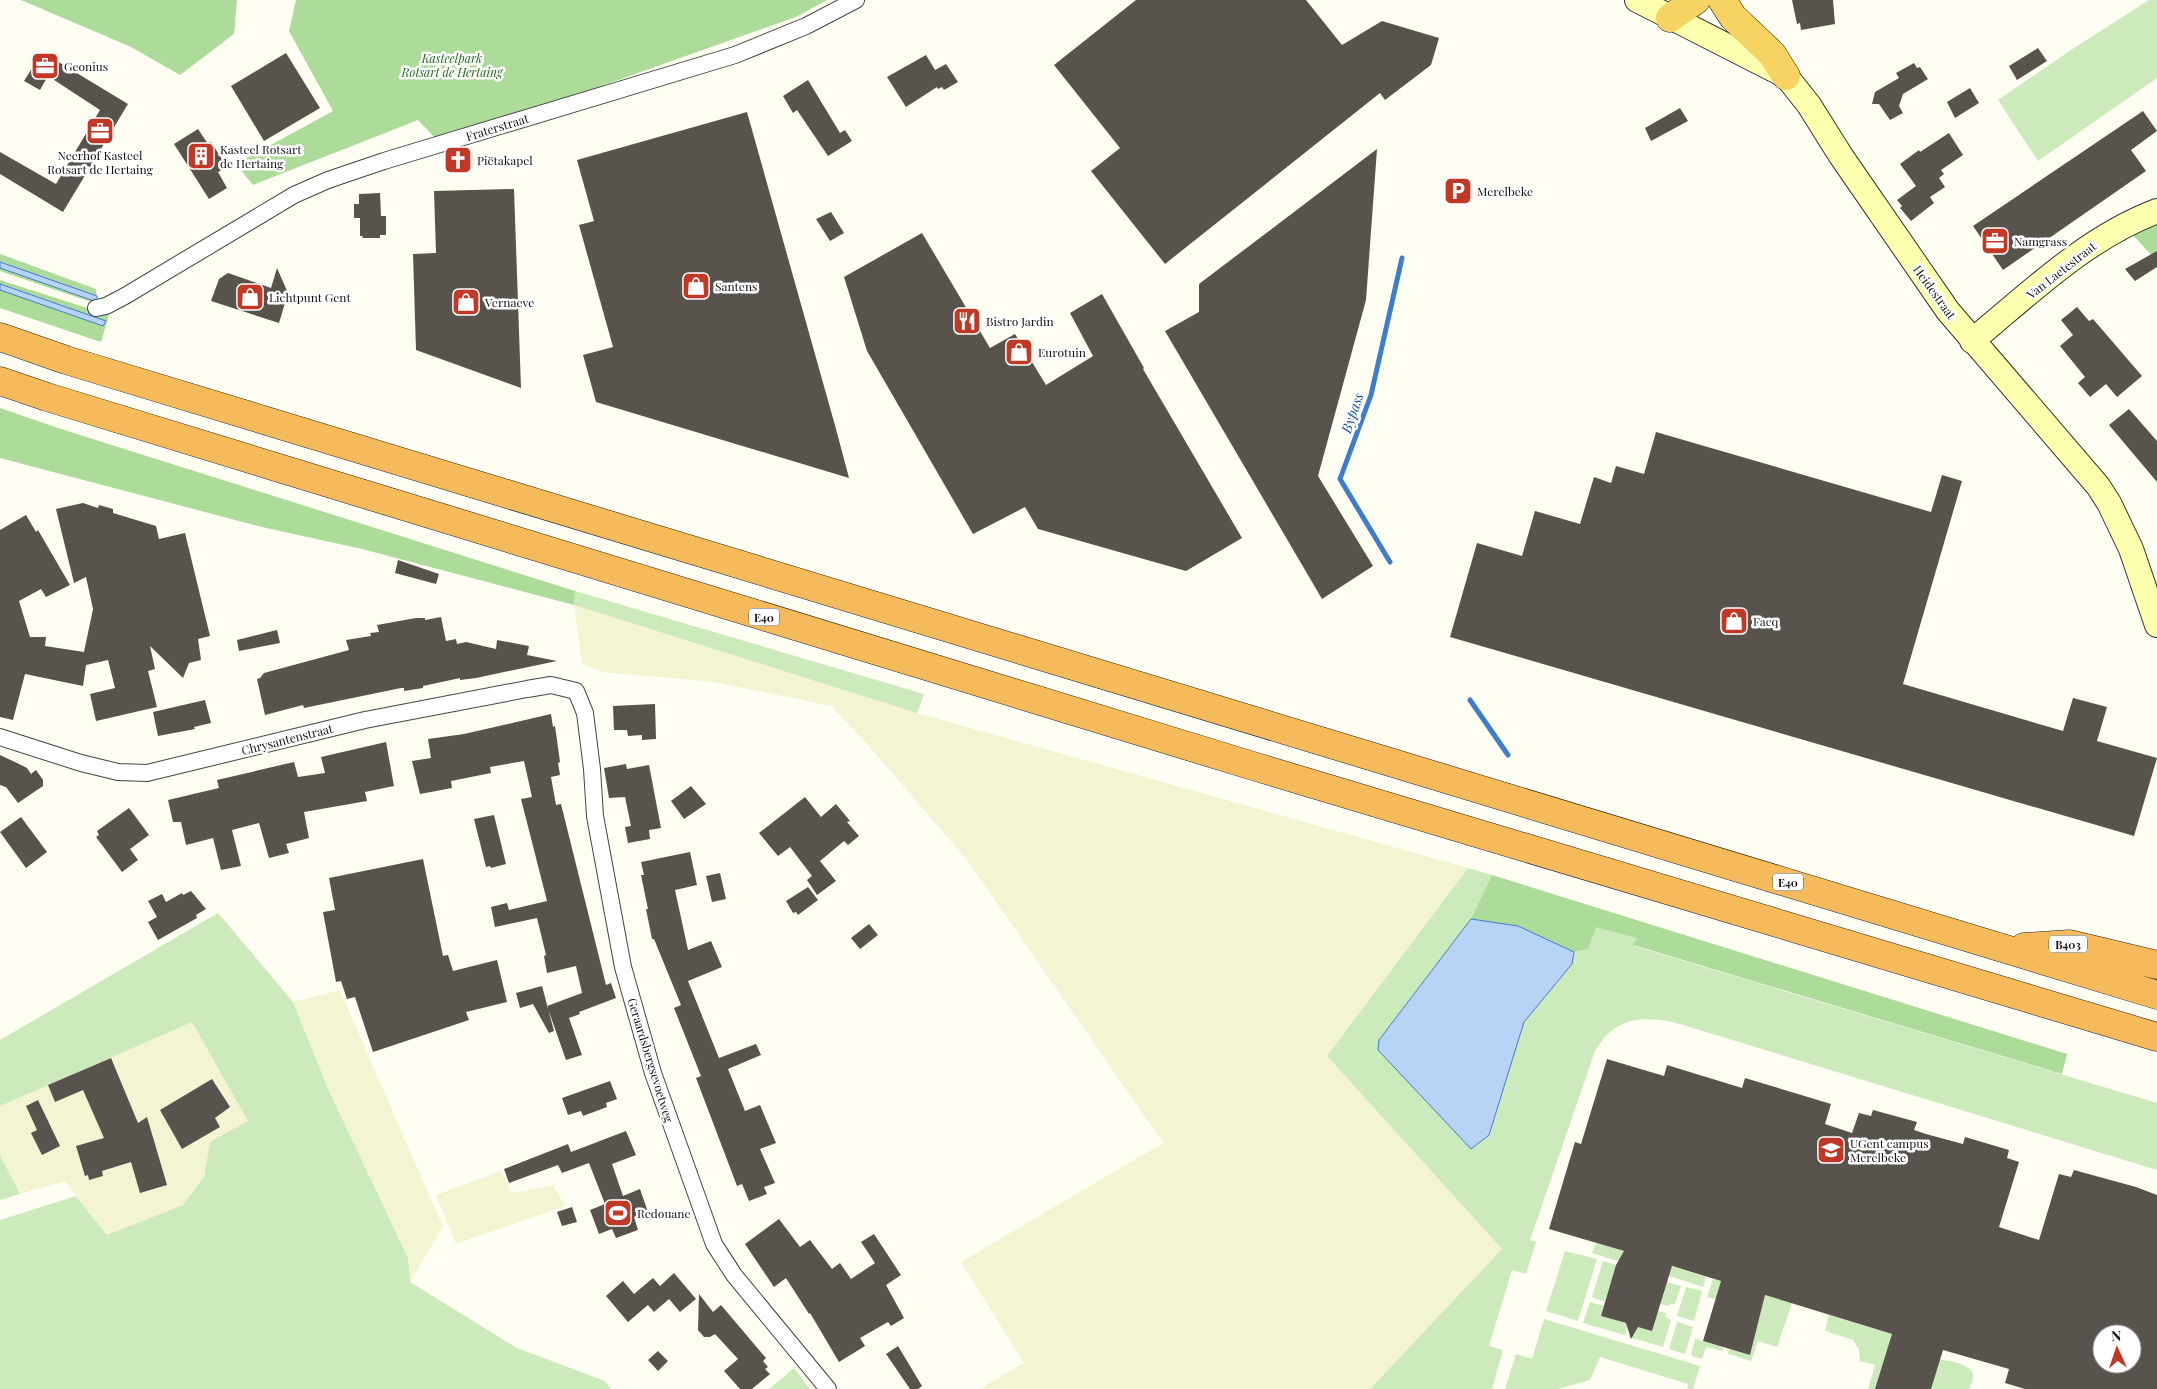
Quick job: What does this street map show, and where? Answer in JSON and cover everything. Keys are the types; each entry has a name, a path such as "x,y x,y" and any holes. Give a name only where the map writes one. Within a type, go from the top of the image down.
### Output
{"highway":[{"path":"1671,9 1696,0"},
{"path":"1722,0 1733,17 1772,54 1786,76"},
{"name":"E40","path":"0,337 76,363 1156,692 2010,948 2157,994"},
{"name":"E40","path":"0,381 1253,766 2157,1037"},
{"name":"B403","path":"2010,948 2070,944 2157,965"}],"main road":[{"name":"Heidestraat","path":"1637,0 1671,9 1786,76 1809,105 1900,243 1972,341 2098,486 2109,503 2131,549 2155,616"},
{"name":"Van Laetestraat","path":"1972,341 2081,252 2140,218 2157,211"}],"street":[{"name":"Fraterstraat","path":"96,308 106,306 125,296 294,195 328,180 384,161 735,55 806,26 856,0"},
{"name":"Chrysantenstraat","path":"0,737 81,763 118,772 147,773 365,720 551,685 576,691"},
{"name":"Geraardsbergsevoetweg","path":"576,691 585,713 592,769 595,816 623,967 653,1073 714,1244 734,1275 828,1389"}],"green space":[{"path":"21,0 237,0 234,34 180,75 131,47"},
{"name":"Kasteelpark Rotsart de Hertaing","path":"296,0 827,0 796,17 607,84 580,96 435,138 418,120 253,185 236,164 333,111 289,31"},
{"path":"2149,0 2157,0 2157,78 2038,161 1998,100"},
{"path":"2157,219 2157,261 2130,232"},
{"path":"0,254 96,289 97,302 85,300 0,271"},
{"path":"0,280 109,315 101,342 0,308"},
{"path":"0,408 61,429 575,591 574,605 362,549 262,527 0,458"},
{"path":"575,591 924,694 917,713 574,605"},
{"path":"574,605 917,713 1468,868 1327,1056 1502,1249 1370,1389 979,1389 1024,1363 961,1262 1163,1143 967,860 867,744 831,706 714,682 602,672 582,664"},
{"path":"1468,868 1492,875 1471,919 1379,1040 1378,1050 1489,1135 1524,1022 1572,964 1574,952 1588,949 1596,926 1638,938 1634,946 2157,1103 2157,1170 1680,1024 1643,1019 1632,1021 1612,1031 1603,1039 1595,1051 1530,1240 1536,1242 1526,1274 1512,1270 1489,1346 1503,1350 1492,1389 1370,1389 1502,1249 1327,1056"},
{"path":"1492,875 2067,1054 2062,1074 1633,945 1637,938 1596,927 1588,949 1574,952 1518,926 1471,919"},
{"path":"218,913 293,1002 329,1091 408,1258 410,1282 517,1348 605,1381 611,1389 0,1389 0,1220 76,1196 107,1235 183,1205 204,1177 210,1142 248,1121 192,1022 0,1106 0,1040"},
{"path":"340,990 443,1227 410,1282 408,1258 329,1091 293,1002"},
{"path":"192,1021 249,1122 210,1142 204,1177 183,1205 107,1235 65,1181 20,1194 0,1155 0,1106"},
{"path":"0,1155 20,1194 0,1200"},
{"path":"501,1171 512,1193 553,1185 565,1206 456,1244 436,1195"},
{"path":"1596,1243 1636,1255 1633,1266 1592,1253"},
{"path":"1565,1251 1597,1259 1578,1321 1546,1311"},
{"path":"1650,1260 1706,1277 1703,1287 1654,1271"},
{"path":"1603,1261 1616,1265 1605,1302 1592,1297"},
{"path":"1713,1279 1748,1290 1715,1299 1707,1297"},
{"path":"1667,1282 1681,1286 1675,1304 1670,1304 1669,1306 1660,1304"},
{"path":"1686,1287 1702,1291 1694,1321 1677,1316"},
{"path":"1755,1292 1792,1303 1777,1347 1758,1341 1751,1361 1728,1354 1729,1349 1750,1355 1761,1311"},
{"path":"1590,1302 1604,1306 1601,1316 1628,1324 1625,1335 1583,1323"},
{"path":"1658,1311 1666,1313 1665,1317 1671,1320 1663,1347 1629,1337 1630,1334 1634,1335 1637,1326"},
{"path":"1829,1315 1941,1349 1938,1359 1954,1362 1970,1369 1973,1378 1969,1389 1868,1389 1875,1365 1860,1361 1859,1350 1853,1340 1825,1331"},
{"path":"1544,1319 1700,1366 1693,1389 1687,1389 1688,1384 1600,1357 1590,1380 1558,1389 1505,1389 1516,1354 1532,1359"},
{"path":"1677,1322 1693,1327 1685,1354 1669,1349"},
{"path":"1695,1339 1723,1347 1722,1351 1706,1347 1702,1359 1692,1356"},
{"path":"794,1368 810,1389 769,1389"}],"water":[{"path":"0,262 97,296 97,302 0,268"},
{"path":"0,284 106,321 103,326 0,290"},
{"path":"1471,919 1518,926 1574,952 1572,964 1524,1022 1489,1135 1471,1149 1378,1050 1379,1040"}],"building":[{"path":"1136,0 1306,0 1342,45 1382,21 1439,38 1431,65 1385,100 1380,93 1165,264 1091,171 1120,148 1054,65"},
{"path":"1792,0 1833,0 1835,24 1801,30 1800,23 1797,24"},
{"path":"2038,48 2047,61 2017,80 2009,66"},
{"name":"Neerhof Kasteel Rotsart de Hertaing","path":"42,52 128,104 63,212 0,174 0,152 56,184 100,110 48,76 40,90 24,81"},
{"path":"286,53 320,108 264,141 231,86"},
{"path":"926,55 935,70 946,64 958,82 944,90 942,87 938,89 937,87 906,107 887,77"},
{"path":"1914,63 1917,68 1920,67 1928,79 1903,94 1899,106 1903,113 1890,120 1879,104 1872,104 1875,92 1899,78 1896,73"},
{"path":"808,80 840,133 845,130 852,141 828,156 797,110 793,113 783,96"},
{"path":"1970,88 1979,103 1955,118 1947,102"},
{"path":"1680,108 1688,121 1651,141 1645,128"},
{"path":"2143,111 2157,131 2131,150 2146,171 2003,270 1973,226"},
{"name":"Santens","path":"747,112 849,478 596,402 583,355 613,347 579,225 594,221 577,160"},
{"name":"Kasteel Rotsart de Hertaing","path":"198,129 208,144 211,142 227,167 218,172 227,188 209,199 174,144"},
{"path":"1949,133 1963,155 1941,170 1944,174 1939,178 1945,187 1930,197 1934,203 1911,221 1900,208 1902,206 1897,200 1916,186 1900,164 1919,150 1920,152"},
{"path":"1377,149 1366,300 1318,476 1373,566 1322,599 1165,331 1199,312 1199,284"},
{"name":"Vernaeve","path":"514,189 521,388 416,350 413,254 436,253 434,191"},
{"path":"380,193 381,216 386,216 386,235 380,235 380,238 362,238 363,236 360,236 360,218 354,218 354,204 359,204 359,194"},
{"path":"831,212 844,233 830,241 816,219"},
{"path":"922,233 990,348 1015,334 1046,385 1093,356 1070,313 1102,294 1143,369 1242,538 1186,571 1038,529 1025,507 973,534 867,351 844,277"},
{"path":"2157,251 2157,267 2135,281 2125,269"},
{"name":"Lichtpunt Gent","path":"277,268 288,293 279,323 211,301 219,279 228,273 271,288"},
{"path":"2077,307 2089,321 2093,319 2142,376 2117,397 2106,384 2090,397 2078,383 2085,377 2060,346 2073,335 2061,320"},
{"path":"2129,409 2157,441 2157,482 2109,425"},
{"path":"1656,432 1931,512 1942,475 1962,481 1903,684 2063,731 2073,698 2107,707 2097,741 2157,758 2134,836 1450,637 1477,543 1522,556 1535,511 1580,524 1594,477 1611,483 1616,466 1644,474"},
{"path":"83,503 98,508 99,505 113,509 113,513 156,526 159,539 185,533 210,636 198,639 201,660 189,663 183,678 150,646 155,669 148,671 157,707 96,721 90,694 115,688 108,660 86,665 83,686 25,674 13,720 0,717 0,530 26,515 36,532 38,530 70,585 46,597 41,589 19,601 30,637 46,637 45,646 84,652 93,609 86,577 74,583 56,509"},
{"path":"398,560 439,574 436,584 395,573"},
{"path":"441,617 446,641 456,639 457,644 466,642 496,649 497,640 529,646 527,655 557,661 476,678 460,680 460,678 423,686 423,688 404,691 404,688 401,688 304,708 303,705 265,715 257,679 264,673 349,650 346,640 371,636 370,633 379,632 377,625 416,618 425,618 425,620"},
{"path":"277,630 280,643 239,651 237,640"},
{"path":"205,700 211,723 194,727 195,729 158,736 153,712"},
{"path":"655,704 656,739 642,740 642,735 628,736 627,730 614,730 613,706"},
{"path":"551,714 553,727 555,726 560,762 558,763 560,775 551,777 556,805 561,804 606,985 611,983 616,998 579,1012 580,1014 569,1018 582,1055 566,1060 547,1006 582,993 576,966 547,973 544,956 546,955 537,918 495,927 491,907 507,903 509,910 547,901 521,799 532,797 524,761 490,767 491,773 451,781 452,788 420,794 412,761 431,758 428,739 464,734"},
{"path":"386,742 394,786 365,792 367,801 304,812 309,838 286,844 289,853 269,858 259,823 232,830 241,866 221,870 213,838 186,845 181,822 173,822 168,800 219,788 217,780 294,762 298,777 325,773 321,757"},
{"path":"0,755 27,768 31,774 36,770 43,780 43,786 18,803 6,787 0,785"},
{"path":"626,764 627,769 649,765 661,828 649,830 650,839 628,843 625,827 631,826 625,797 609,798 604,768"},
{"path":"691,786 706,804 684,819 671,801"},
{"path":"805,797 821,817 836,804 850,821 847,822 859,836 848,845 844,841 820,861 836,881 817,895 807,880 812,876 790,847 778,856 759,833"},
{"path":"129,808 149,835 130,849 138,860 122,872 96,837 99,835 97,831"},
{"path":"494,815 506,864 491,868 490,866 486,867 474,819"},
{"path":"21,817 47,852 26,868 0,832"},
{"path":"690,852 697,885 675,890 688,950 711,941 722,967 688,981 719,1058 756,1044 761,1055 728,1069 745,1111 760,1105 776,1143 760,1149 775,1183 764,1187 767,1194 749,1201 742,1184 737,1186 696,1078 701,1076 674,1008 681,1005 654,939 652,939 646,909 648,909 641,875 644,875 641,862"},
{"path":"423,859 443,956 448,955 453,971 497,960 507,1002 466,1012 469,1020 373,1052 355,997 347,999 341,981 336,982 323,912 335,910 329,878"},
{"path":"720,873 726,899 712,902 706,876"},
{"path":"808,887 818,900 798,915 796,912 793,913 786,901"},
{"path":"191,891 206,909 196,915 197,918 158,940 148,922 157,917 148,901 162,894 166,902 182,893 183,895"},
{"path":"869,924 878,935 860,949 851,938"},
{"path":"542,986 554,1031 549,1033 533,1004 520,1008 516,993"},
{"path":"111,1058 138,1123 147,1117 167,1185 140,1193 131,1162 102,1171 103,1176 89,1180 88,1175 85,1176 76,1146 104,1138 83,1090 55,1102 48,1085"},
{"path":"1607,1059 1664,1076 1667,1065 1742,1088 1745,1078 1831,1104 1825,1124 1852,1133 1859,1113 1871,1116 1873,1110 1917,1122 1914,1130 1926,1134 1963,1144 1965,1137 2009,1150 2007,1158 2019,1162 1999,1227 2039,1240 2059,1174 2071,1177 2074,1170 2136,1187 2157,1195 2157,1389 2025,1389 2005,1383 2009,1369 1943,1350 1931,1389 1875,1389 1892,1334 1765,1295 1750,1355 1703,1341 1721,1281 1672,1266 1652,1331 1638,1327 1631,1339 1626,1323 1601,1316 1616,1265 1624,1251 1549,1229 1575,1142 1581,1144"},
{"path":"212,1079 230,1107 215,1118 220,1127 182,1149 160,1110"},
{"path":"610,1081 617,1099 606,1103 607,1107 583,1116 581,1111 568,1115 562,1098"},
{"path":"38,1100 60,1146 42,1155 31,1133 37,1130 26,1106"},
{"path":"626,1131 636,1155 612,1164 623,1196 640,1189 648,1212 634,1217 638,1230 616,1238 612,1229 599,1234 590,1210 605,1204 589,1163 562,1173 558,1165 509,1183 504,1169 568,1144 571,1152"},
{"path":"572,1207 577,1222 562,1226 557,1212"},
{"path":"779,1219 800,1247 810,1240 832,1269 840,1263 851,1279 875,1263 861,1242 874,1234 901,1275 886,1285 904,1318 891,1326 888,1322 860,1338 865,1346 839,1362 810,1313 786,1278 774,1287 745,1244"},
{"path":"674,1273 696,1299 680,1312 669,1299 654,1312 648,1305 628,1322 606,1296 623,1281 634,1294 653,1278 660,1286"},
{"path":"699,1294 713,1312 721,1305 766,1358 763,1361 768,1367 765,1369 770,1374 752,1389 740,1389 724,1371 738,1359 715,1334 710,1337 704,1337 698,1330"},
{"path":"898,1346 922,1386 918,1389 910,1389 886,1354"},
{"path":"658,1351 668,1361 658,1371 648,1360"}],"waterway":[{"name":"Bypass","path":"1390,562 1340,479 1371,395 1402,258"},
{"name":"Bypass","path":"1470,700 1508,755"}],"place":[{"name":"Geonius","path":"45,66"},
{"name":"Neerhof Kasteel Rotsart de Hertaing","path":"100,131"},
{"name":"Kasteel Rotsart de Hertaing","path":"201,156"},
{"name":"Piëtakapel","path":"458,160"},
{"name":"Merelbeke","path":"1458,191"},
{"name":"Namgrass","path":"1995,241"},
{"name":"Santens","path":"696,286"},
{"name":"Lichtpunt Gent","path":"250,297"},
{"name":"Vernaeve","path":"466,302"},
{"name":"Bistro Jardin","path":"967,321"},
{"name":"Eurotuin","path":"1019,352"},
{"name":"Facq","path":"1734,621"},
{"name":"UGent campus Merelbeke","path":"1831,1150"},
{"name":"Redouane","path":"618,1213"}]}
